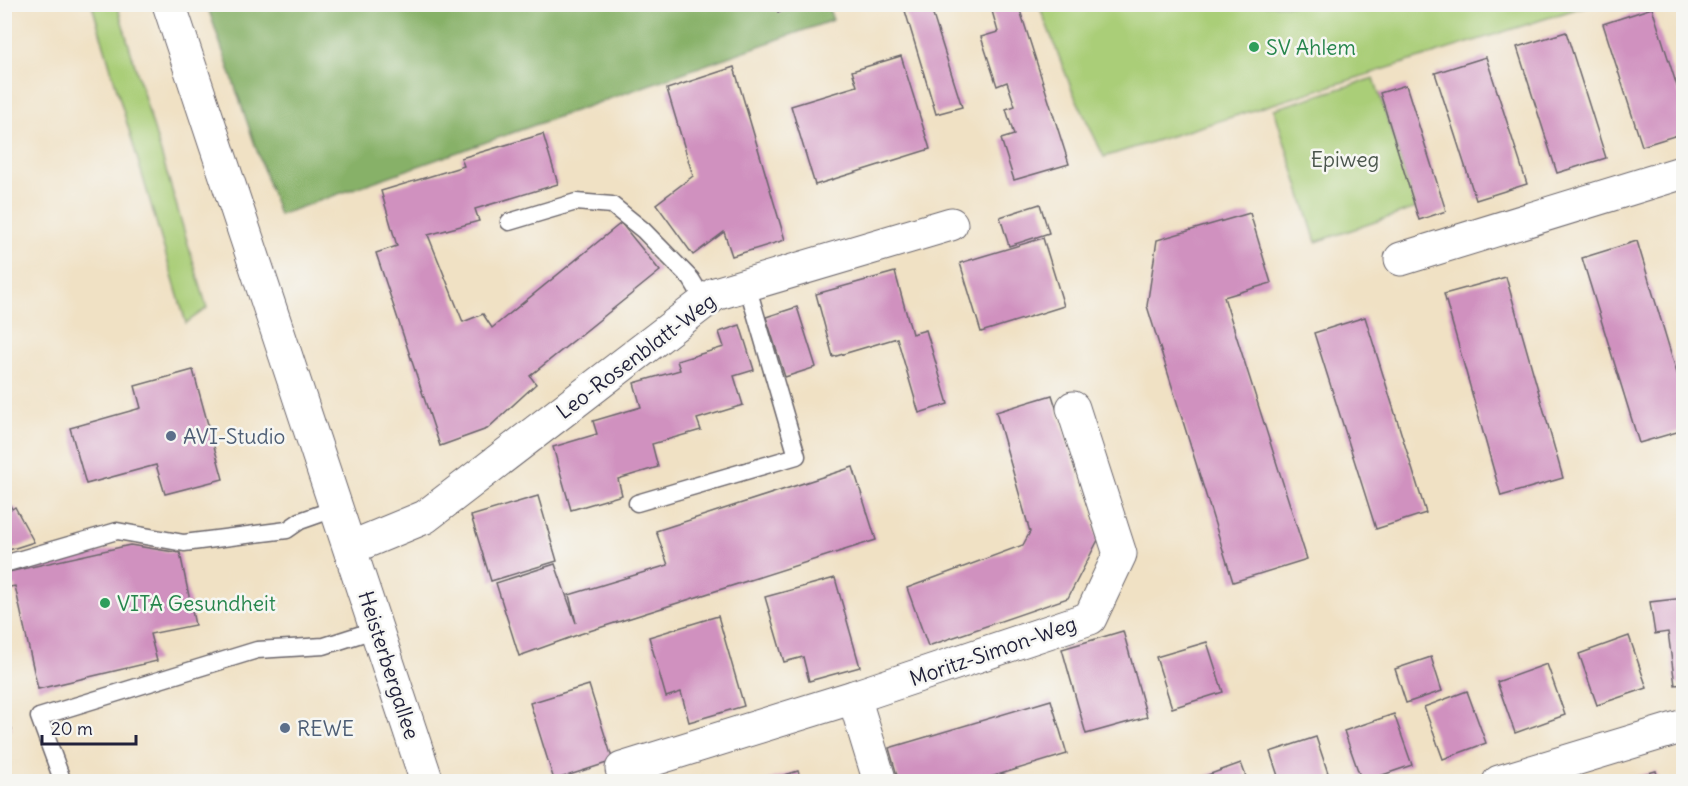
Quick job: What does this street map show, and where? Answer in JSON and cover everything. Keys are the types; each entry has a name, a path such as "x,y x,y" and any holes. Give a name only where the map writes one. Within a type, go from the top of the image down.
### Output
{"street":[{"name":"Heisterbergallee","path":"169,4 427,782"},
{"path":"1401,259 1683,172"},
{"name":"Leo-Rosenblatt-Weg","path":"350,548 425,517 715,294 951,224"},
{"name":"Moritz-Simon-Weg","path":"622,769 854,697 1090,618 1120,554 1073,408"},
{"path":"854,697 880,782"},
{"path":"1499,782 1558,773 1683,726"}],"lane":[{"path":"509,222 576,202 612,206 643,230 691,279 705,302"},
{"path":"637,503 797,456 747,285"},
{"path":"4,564 117,531 184,543 287,530 300,520 337,508"},
{"path":"63,782 39,717 257,650 324,646 377,629"}],"green space":[{"path":"827,4 833,20 279,215 207,5"},
{"path":"92,5 117,5 207,308 186,323"},
{"name":"SV Ahlem","path":"1039,5 1589,5 1104,157 1072,90"},
{"name":"Epiweg","path":"1374,78 1416,208 1316,242 1274,109"}],"building":[{"path":"775,4 799,4 799,5 778,12"},
{"path":"903,4 952,4 932,12 962,107 936,114"},
{"path":"990,4 1018,4 1069,164 1014,180 1001,139 1014,135 1006,109 1015,106 1007,82 997,86 981,37 998,32"},
{"path":"1652,8 1684,108 1684,133 1642,146 1603,24"},
{"path":"1566,32 1606,158 1557,173 1517,47"},
{"path":"901,56 930,149 815,185 791,106 857,86 852,71"},
{"path":"1486,57 1527,184 1476,200 1435,73"},
{"path":"734,67 785,240 732,256 724,232 693,255 656,204 693,176 667,89"},
{"path":"1406,85 1446,211 1419,220 1380,93"},
{"path":"543,134 558,184 475,209 479,221 428,235 463,322 483,314 492,328 621,223 660,271 530,376 536,384 487,429 440,446 376,253 397,246 381,191 464,166 461,158"},
{"path":"1040,204 1049,233 1009,246 1000,217"},
{"path":"1250,213 1271,283 1224,297 1307,559 1233,582 1147,306 1157,240"},
{"path":"1043,238 1064,306 981,332 960,263"},
{"path":"1637,241 1684,396 1684,430 1639,443 1582,258"},
{"path":"895,272 912,334 926,330 948,404 919,413 897,338 833,357 816,294"},
{"path":"1506,277 1563,478 1501,496 1444,294"},
{"path":"797,307 816,367 785,377 766,317"},
{"path":"1365,317 1426,513 1376,529 1314,333"},
{"path":"740,325 754,370 734,376 743,405 697,419 701,430 652,444 658,467 618,479 622,495 571,510 553,447 597,434 593,421 641,407 634,383 680,370 677,361 724,347 719,332"},
{"path":"193,370 223,479 165,494 156,465 86,484 70,428 141,408 135,386"},
{"path":"1052,395 1098,540 1068,598 928,646 907,588 1023,545 1030,532 996,412"},
{"path":"853,467 876,540 580,634 519,656 496,583 555,564 576,623 569,595 668,565 656,531"},
{"path":"4,494 12,509 15,507 34,542 9,550 4,540"},
{"path":"538,496 557,561 491,581 471,516"},
{"name":"VITA Gesundheit","path":"130,545 180,553 195,625 150,634 157,661 38,689 15,586 4,588 4,573"},
{"path":"835,578 860,667 809,681 803,657 784,662 765,597"},
{"path":"1684,598 1684,684 1675,685 1668,632 1655,634 1650,602"},
{"path":"718,616 744,706 689,722 681,692 666,697 649,637"},
{"path":"1123,631 1147,717 1086,734 1062,649"},
{"path":"1629,636 1647,688 1597,705 1579,654"},
{"path":"1207,642 1223,692 1172,708 1156,657"},
{"path":"1431,657 1442,691 1406,703 1395,669"},
{"path":"1547,664 1565,715 1515,733 1497,682"},
{"path":"589,685 613,761 554,780 530,703"},
{"path":"1467,691 1486,743 1443,759 1424,707"},
{"path":"1051,700 1067,754 974,782 899,782 889,748"},
{"path":"4,711 12,729 4,732"},
{"path":"1394,714 1412,765 1362,782 1344,731"},
{"path":"1316,737 1331,782 1280,782 1270,752"},
{"path":"1241,763 1248,782 1191,782 1191,781"},
{"path":"798,771 802,782 765,782 765,781"},
{"path":"1656,771 1659,782 1617,782 1617,781"}],"place":[{"name":"SV Ahlem","path":"1254,47"},
{"name":"AVI-Studio","path":"171,436"},
{"name":"VITA Gesundheit","path":"105,603"},
{"name":"REWE","path":"285,728"}]}
